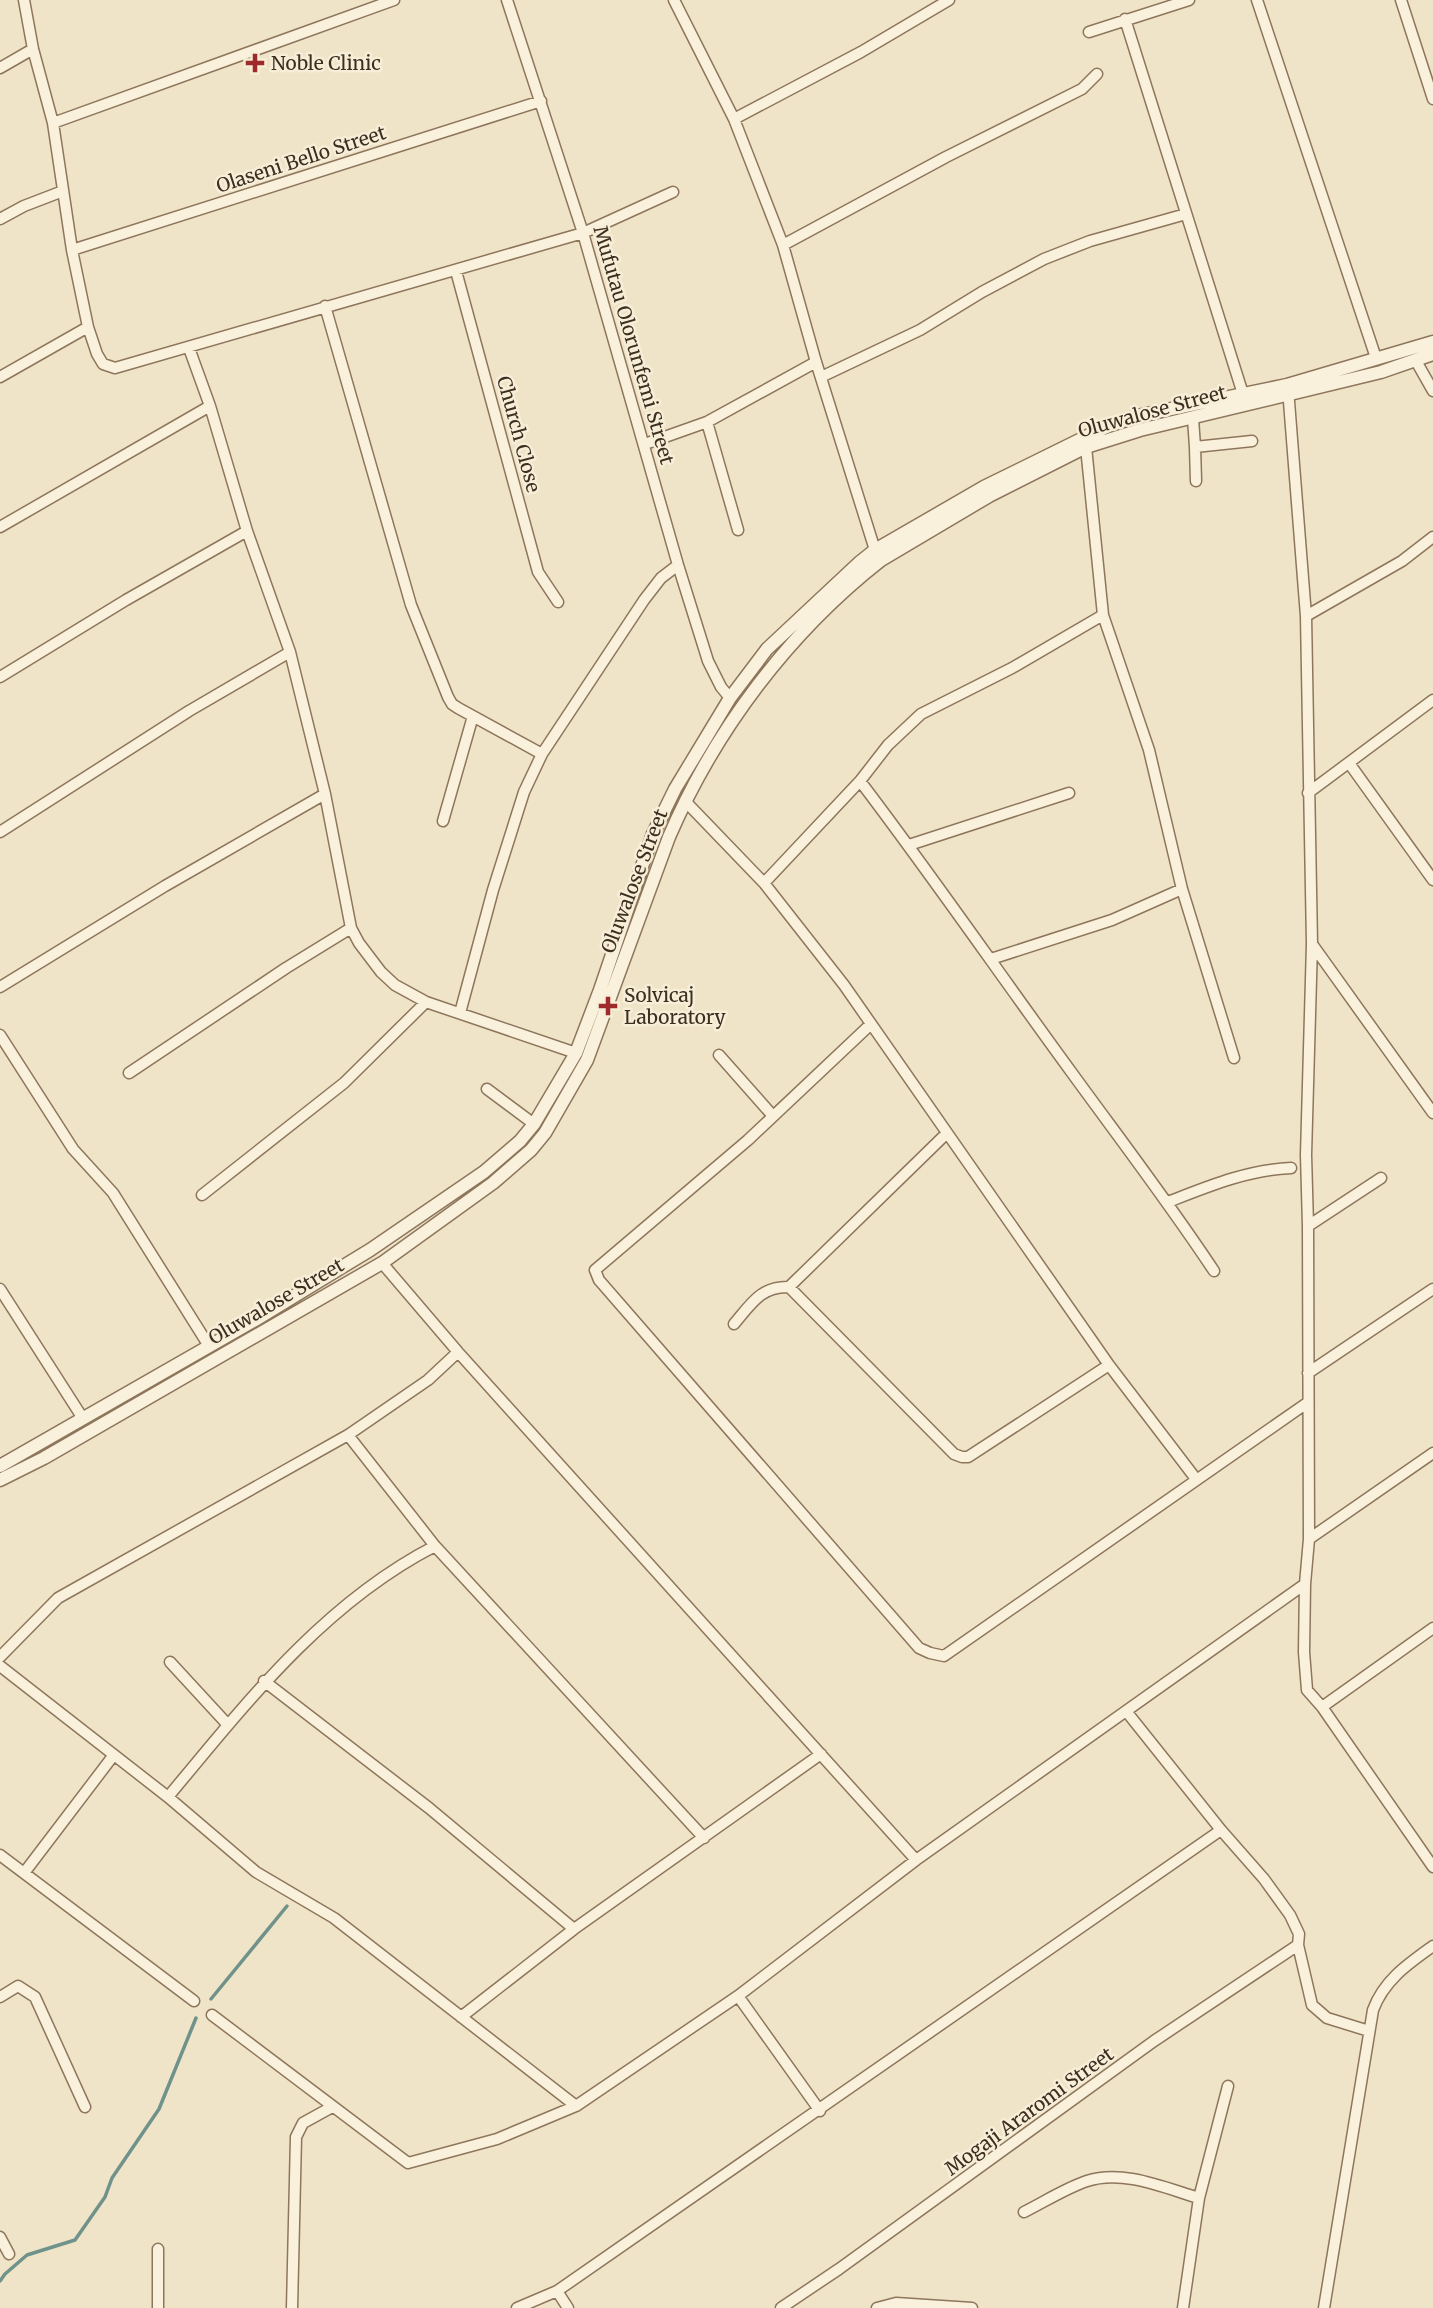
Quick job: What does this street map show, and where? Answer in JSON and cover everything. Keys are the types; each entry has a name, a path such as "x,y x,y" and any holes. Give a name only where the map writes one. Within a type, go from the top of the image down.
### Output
{"street":[{"path":"24,0 33,50 53,123 72,250 88,327 103,364 115,368 583,233 673,192"},
{"path":"53,123 394,0"},
{"name":"Mufutau Olorunfemi Street","path":"507,0 583,233 708,661 721,687 730,698"},
{"path":"674,0 734,119 783,245 816,362 875,550"},
{"path":"734,119 861,52 949,0"},
{"path":"1089,32 1189,0"},
{"path":"1257,0 1376,358"},
{"path":"1401,0 1433,99"},
{"path":"1125,19 1243,394"},
{"path":"0,68 33,50"},
{"path":"783,245 946,157 1082,89 1097,74"},
{"name":"Olaseni Bello Street","path":"72,250 541,101"},
{"path":"0,219 24,205 63,191"},
{"path":"821,377 920,330 982,292 1044,259 1090,241 1185,214"},
{"name":"Church Close","path":"456,271 538,572 558,602"},
{"path":"325,306 411,605 452,704 542,754"},
{"path":"0,377 88,327"},
{"name":"Oluwalose Street","path":"0,1465 209,1346 393,1234 484,1171 520,1141 534,1124 576,1053 653,834 675,789 730,698 767,649 875,550 984,487 1108,426 1137,416 1243,394 1288,391 1376,358 1433,342"},
{"path":"189,348 289,652 325,794 351,928 359,943 381,972 395,985 426,1002 576,1053"},
{"name":"Oluwalose Street","path":"0,1479 44,1458 382,1263 493,1183 531,1150 545,1133 587,1060 669,837 740,708 778,660 838,595 881,560 989,496 1086,447 1288,391 1381,372 1433,354"},
{"path":"1416,361 1433,391"},
{"path":"645,444 707,422 816,362"},
{"path":"1288,391 1306,616 1312,944 1306,1155 1309,1539 1304,1652 1307,1690 1322,1707 1433,1867"},
{"path":"0,527 210,406"},
{"path":"1193,418 1196,481"},
{"path":"707,422 738,530"},
{"path":"1195,447 1252,441"},
{"path":"1086,447 1104,615 1149,750 1182,889 1234,1058"},
{"path":"0,677 247,531"},
{"path":"1306,616 1402,561 1433,537"},
{"path":"460,1013 492,890 524,792 542,754 644,600 661,578 678,565"},
{"path":"764,883 860,781 888,745 921,714 1012,668 1104,615"},
{"path":"0,832 188,711 289,652"},
{"path":"1308,793 1433,700"},
{"path":"443,821 473,716"},
{"path":"1349,763 1433,880"},
{"path":"860,781 1168,1202 1214,1271"},
{"path":"909,845 1069,793"},
{"path":"0,987 165,886 325,794"},
{"path":"686,802 764,883 845,985 1109,1365 1196,1479"},
{"path":"991,959 1112,920 1182,889"},
{"path":"129,1073 351,928"},
{"path":"1312,944 1433,1113"},
{"path":"202,1195 344,1083 426,1002"},
{"path":"870,1024 748,1140 595,1270 596,1275 685,1381 919,1648 944,1656 1307,1402"},
{"path":"0,1035 74,1149 113,1193 209,1346"},
{"path":"719,1055 773,1116"},
{"path":"487,1089 534,1124"},
{"path":"734,1324 755,1299 774,1287 789,1287 947,1133"},
{"path":"1168,1202 1241,1175 1264,1169 1292,1168"},
{"path":"1308,1226 1381,1178"},
{"path":"382,1263 458,1352 916,1860"},
{"path":"789,1287 954,1454 962,1457 968,1457 1109,1365"},
{"path":"0,1289 82,1417"},
{"path":"1308,1373 1433,1289"},
{"path":"0,1657 58,1598 348,1435 428,1380 458,1352"},
{"path":"174,1366 180,1378"},
{"path":"348,1435 435,1546 704,1838"},
{"path":"1309,1539 1433,1453"},
{"path":"167,1797 264,1681 333,1616 373,1583 435,1546"},
{"path":"212,2015 408,2162 497,2139 576,2106 738,1996 916,1860 1305,1584"},
{"path":"1322,1707 1433,1629"},
{"path":"170,1662 228,1725"},
{"path":"0,1665 167,1797 256,1872 334,1918 576,2106"},
{"path":"264,1681 429,1808 574,1929"},
{"path":"1126,1712 1264,1879 1290,1915 1299,1934 1298,1945 1312,2005 1327,2018 1368,2031"},
{"path":"461,2018 574,1929 821,1754"},
{"path":"24,1873 113,1756"},
{"path":"517,2308 557,2291 820,2111 1221,1830"},
{"path":"0,1855 194,2001"},
{"name":"Mogaji Araromi Street","path":"788,2307 1154,2041 1298,1945"},
{"path":"1324,2308 1368,2031 1380,1992 1394,1976 1433,1946"},
{"path":"0,1997 18,1986 35,1997 85,2107"},
{"path":"738,1996 820,2111"},
{"path":"1183,2308 1199,2198 1228,2086"},
{"path":"292,2308 296,2137 303,2123 332,2107"},
{"path":"1024,2212 1088,2181 1107,2178 1127,2178 1199,2198"},
{"path":"0,2237 9,2254"},
{"path":"158,2249 158,2308"},
{"path":"557,2291 568,2308"},
{"path":"877,2308 896,2303 972,2308"}],"waterway":[{"path":"211,1999 287,1906"},
{"path":"0,2281 27,2255 75,2240 105,2197 112,2178 159,2109 196,2018"}],"place":[{"name":"Noble Clinic","path":"255,63"},
{"name":"Solvicaj Laboratory","path":"608,1006"}]}
